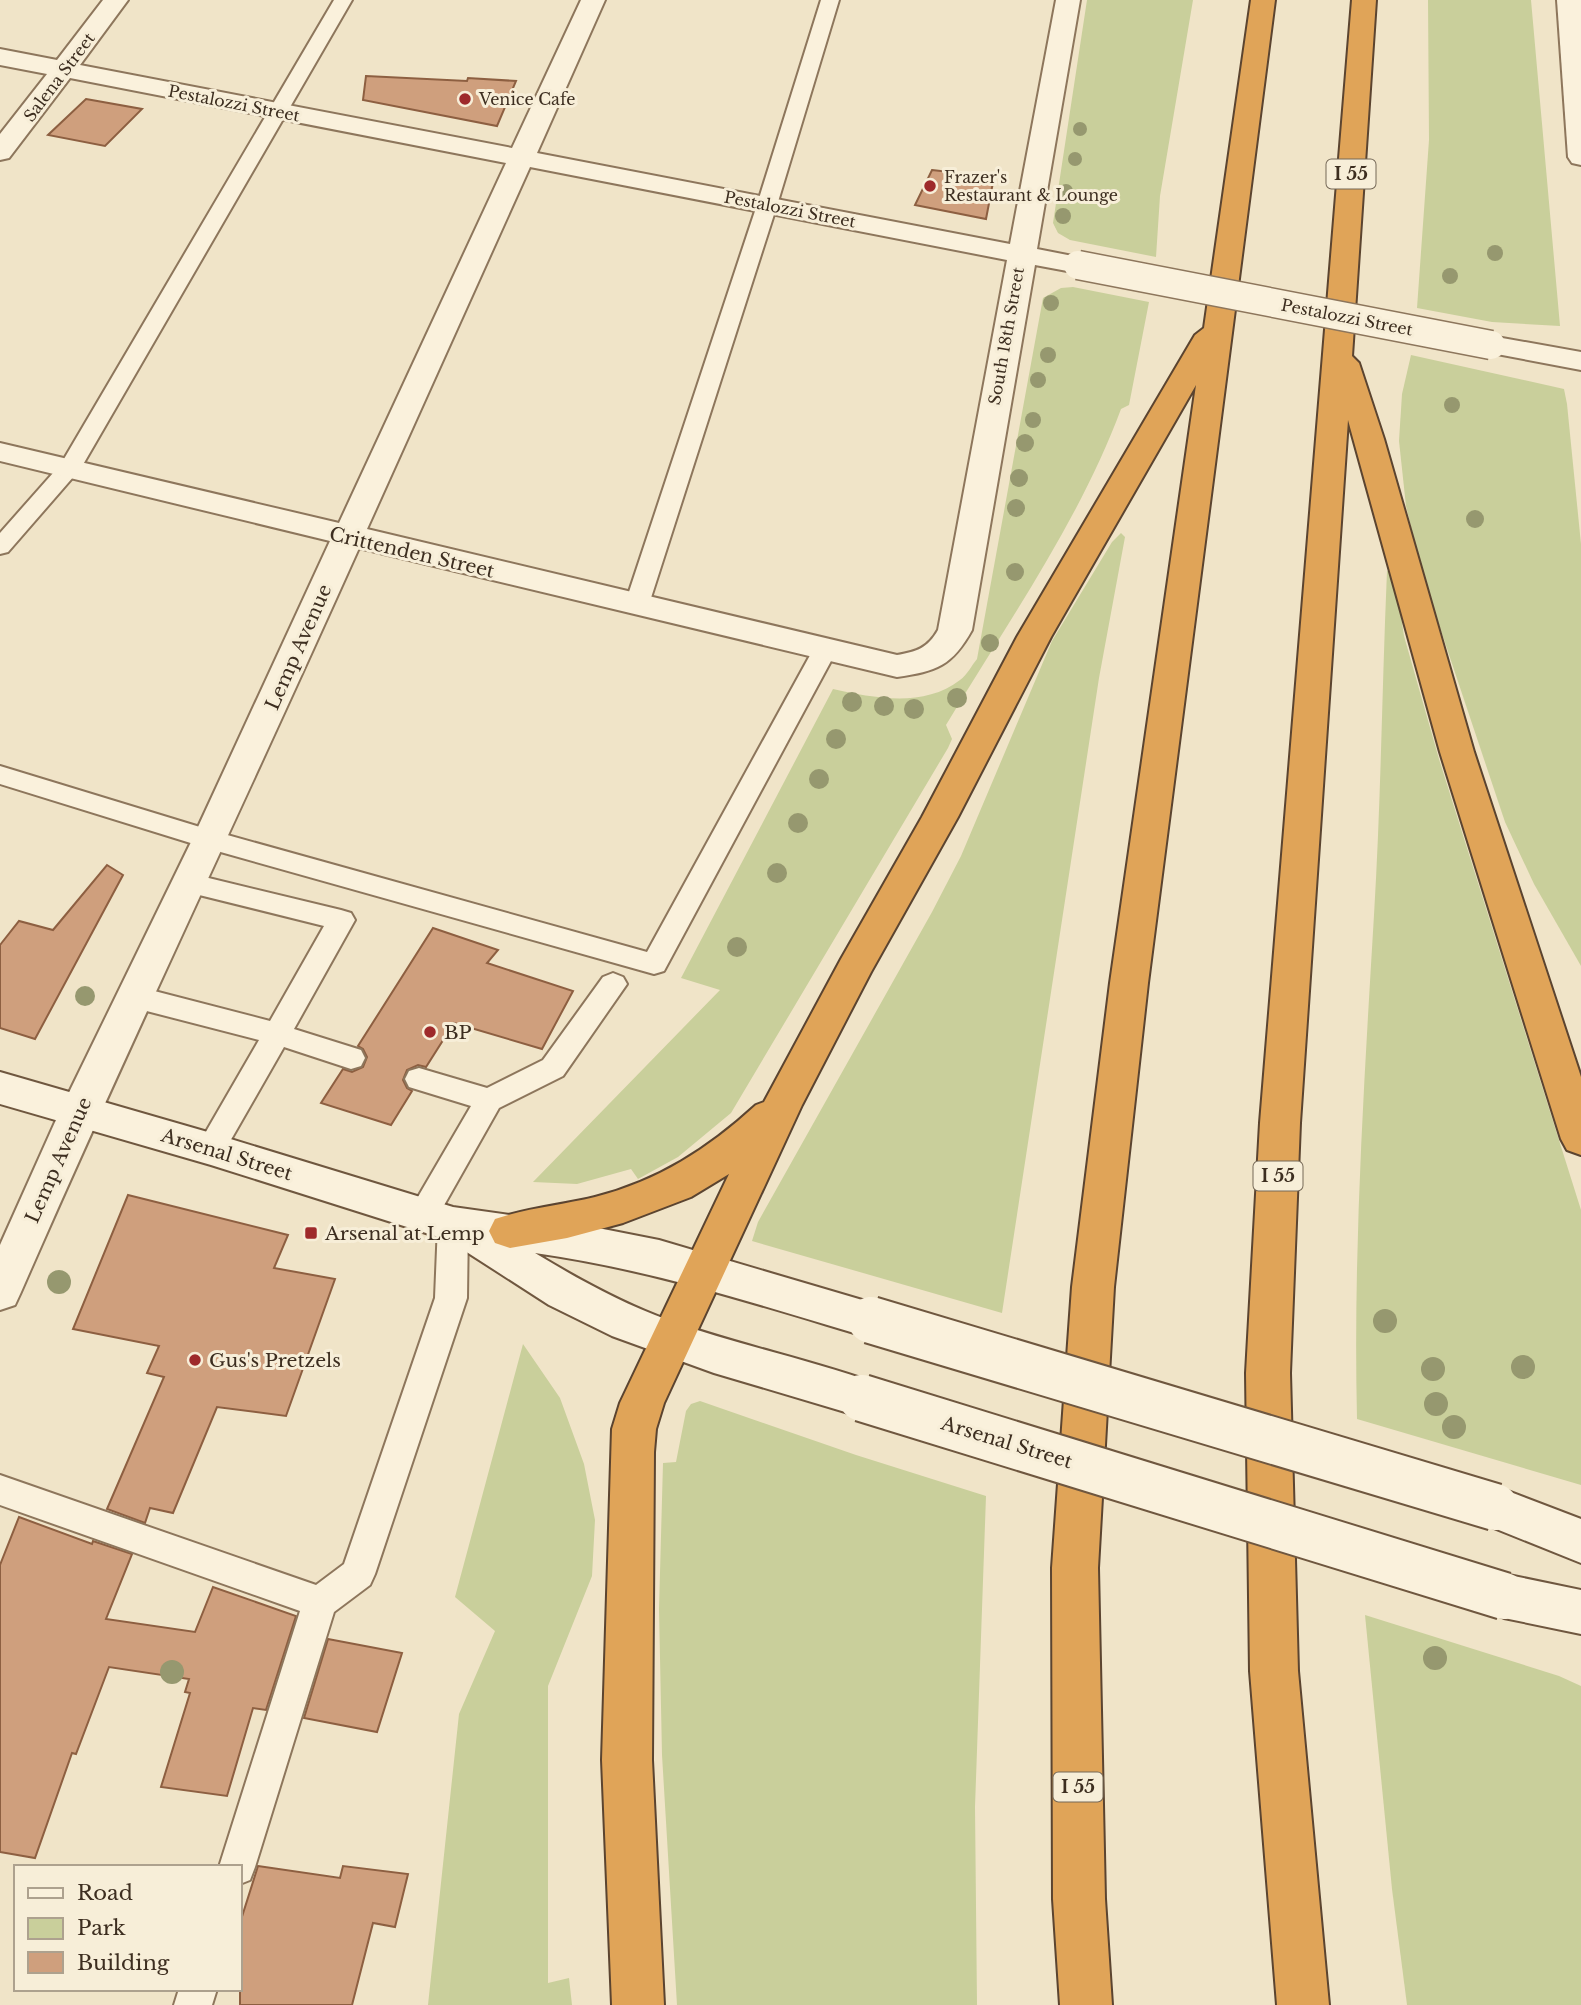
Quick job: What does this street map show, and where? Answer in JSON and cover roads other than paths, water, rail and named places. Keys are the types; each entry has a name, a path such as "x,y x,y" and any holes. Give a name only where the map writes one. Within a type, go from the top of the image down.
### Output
{"highway":[{"name":"I 55","path":"1086,2005 1079,1899 1075,1568 1093,1287 1129,983 1263,0"},
{"name":"I 55","path":"1304,2005 1274,1671 1269,1373 1281,1110 1364,0"},
{"path":"638,2005 627,1760 632,1451 634,1429 642,1403 782,1105 940,817 1034,637 1220,318"},
{"path":"1339,348 1369,439 1457,752 1581,1139"},
{"path":"510,1231 572,1222 643,1199 684,1182 727,1155 782,1105"}],"street":[{"name":"Salena Street","path":"0,152 116,0"},
{"name":"Lemp Avenue","path":"0,1292 80,1111 210,840 593,0"},
{"name":"South 18th Street","path":"928,662 945,650 955,630 1020,254 1068,0"},
{"path":"1571,1 1581,156"},
{"name":"Pestalozzi Street","path":"0,57 1581,361"},
{"name":"Crittenden Street","path":"0,452 897,666 928,662"},
{"name":"Arsenal Street","path":"0,1087 438,1219 589,1243 705,1269 1496,1507 1558,1530 1581,1542"},
{"name":"Arsenal Street","path":"438,1219 554,1286 625,1322 671,1339 1504,1596 1581,1612"}],"lane":[{"path":"0,547 70,468 343,0"},
{"path":"637,604 767,205 830,0"},
{"path":"0,775 210,840 653,964 826,648"},
{"path":"188,883 341,920 211,1149"},
{"path":"238,1865 320,1602 358,1574 451,1298 438,1219 489,1100 553,1068 613,984"},
{"path":"135,998 276,1034 351,1058"},
{"path":"419,1079 489,1100"},
{"path":"0,1490 320,1602"}],"place":[{"name":"Venice Cafe","path":"465,99"},
{"name":"Frazer's Restaurant & Lounge","path":"930,186"},
{"name":"BP","path":"430,1032"},
{"name":"Arsenal at Lemp","path":"311,1233"},
{"name":"Gus's Pretzels","path":"195,1360"}]}
